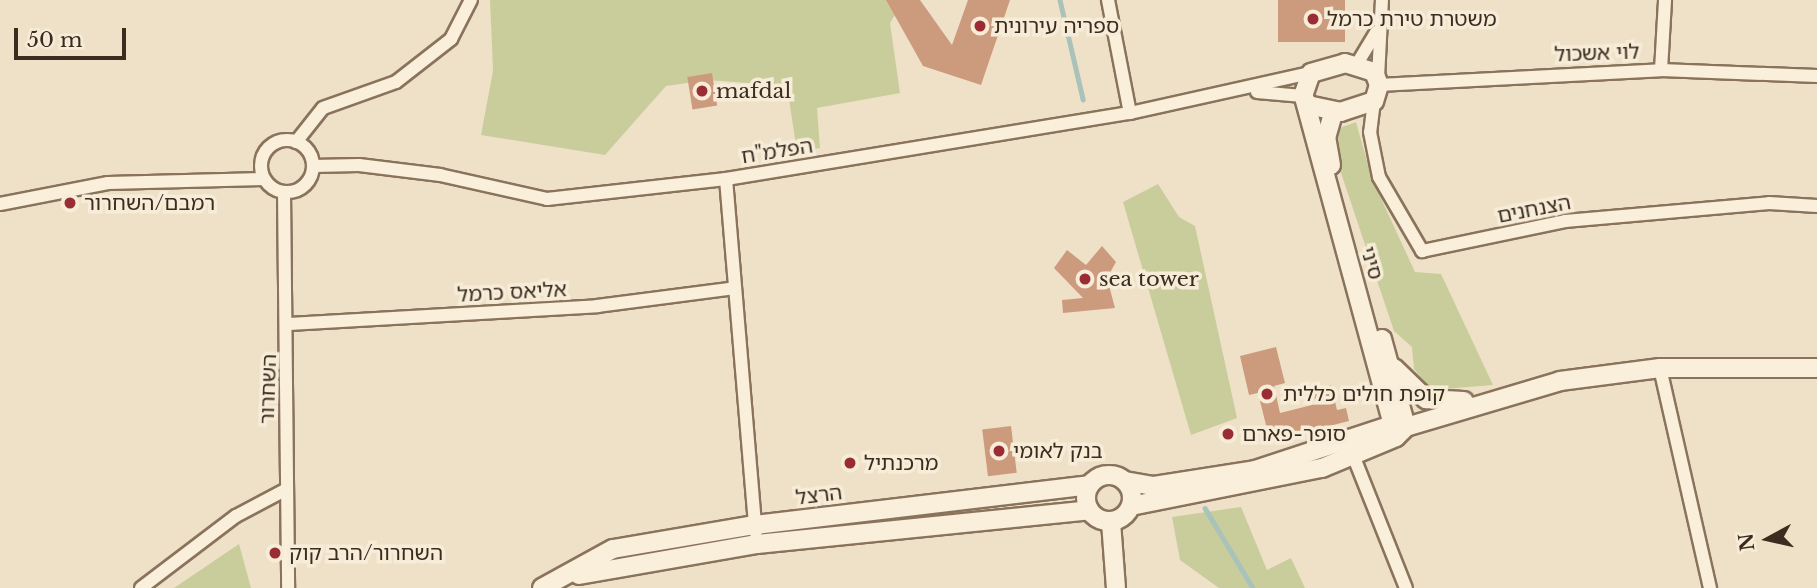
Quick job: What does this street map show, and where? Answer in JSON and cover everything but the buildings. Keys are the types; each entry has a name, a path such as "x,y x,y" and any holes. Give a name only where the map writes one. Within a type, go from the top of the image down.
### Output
{"street":[{"path":"296,142 323,108 396,82 452,38 471,0"},
{"path":"1108,0 1130,113"},
{"path":"1377,88 1376,32 1382,0"},
{"path":"1661,70 1665,0"},
{"path":"1376,32 1357,64 1311,73 1304,99 1333,113 1377,88"},
{"path":"1357,64 1377,88"},
{"name":"לוי אשכול","path":"1377,88 1661,70 1817,76"},
{"name":"הפלמ\"ח","path":"313,166 359,165 440,175 547,199 726,179 1130,113 1246,92 1311,73"},
{"name":"הצנחנים","path":"1377,88 1370,132 1378,177 1422,251 1565,221 1769,203 1817,206"},
{"name":"הפלמ\"ח","path":"1246,92 1304,99"},
{"name":"סיני","path":"1304,99 1398,430"},
{"name":"סיני","path":"1333,113 1328,155 1389,362 1398,430"},
{"path":"0,204 108,183 263,178 284,192 307,182 313,166 308,151 296,142 278,142 268,149 263,178"},
{"path":"726,179 757,544"},
{"name":"השחרור","path":"284,192 289,324 285,490 288,588"},
{"name":"אליאס כרמל","path":"289,324 597,306 736,288"},
{"path":"1389,362 1426,399 1482,401"},
{"path":"1660,368 1710,588"},
{"path":"1111,522 1088,510 1089,485 1106,474 1125,481 1154,486 1255,470 1398,430 1482,401 1560,381 1660,368 1817,368"},
{"path":"1111,522 1131,506 1284,479 1353,455 1398,430"},
{"path":"1353,455 1406,588"},
{"path":"1125,481 1131,506"},
{"name":"הרצל","path":"542,588 613,550 755,525 1089,485"},
{"path":"141,588 236,516 285,490"},
{"name":"הרצל","path":"562,579 757,544 1088,510"},
{"path":"1111,522 1115,588"}],"green space":[{"path":"490,0 904,0 890,23 900,93 817,108 820,148 797,152 787,86 708,80 666,86 605,155 481,135 493,71"},
{"path":"1356,122 1372,179 1415,272 1441,274 1493,385 1431,390 1414,369 1412,347 1394,331 1336,158 1337,129"},
{"path":"1158,184 1179,217 1195,226 1237,418 1191,435 1123,202"},
{"path":"1241,507 1267,570 1291,558 1305,588 1219,588 1180,560 1172,517"},
{"path":"239,544 251,588 174,588"}],"waterway":[{"path":"1060,0 1083,99"},
{"path":"1205,508 1253,588"}],"place":[{"name":"משטרת טירת כרמל","path":"1313,19"},
{"name":"ספריה עירונית","path":"980,26"},
{"name":"mafdal","path":"702,91"},
{"name":"רמבם/השחרור","path":"70,203"},
{"name":"sea tower","path":"1085,279"},
{"name":"קופת חולים כללית","path":"1267,394"},
{"name":"סופר-פארם","path":"1228,434"},
{"name":"בנק לאומי","path":"999,451"},
{"name":"מרכנתיל","path":"850,463"},
{"name":"השחרור/הרב קוק","path":"275,553"}]}
